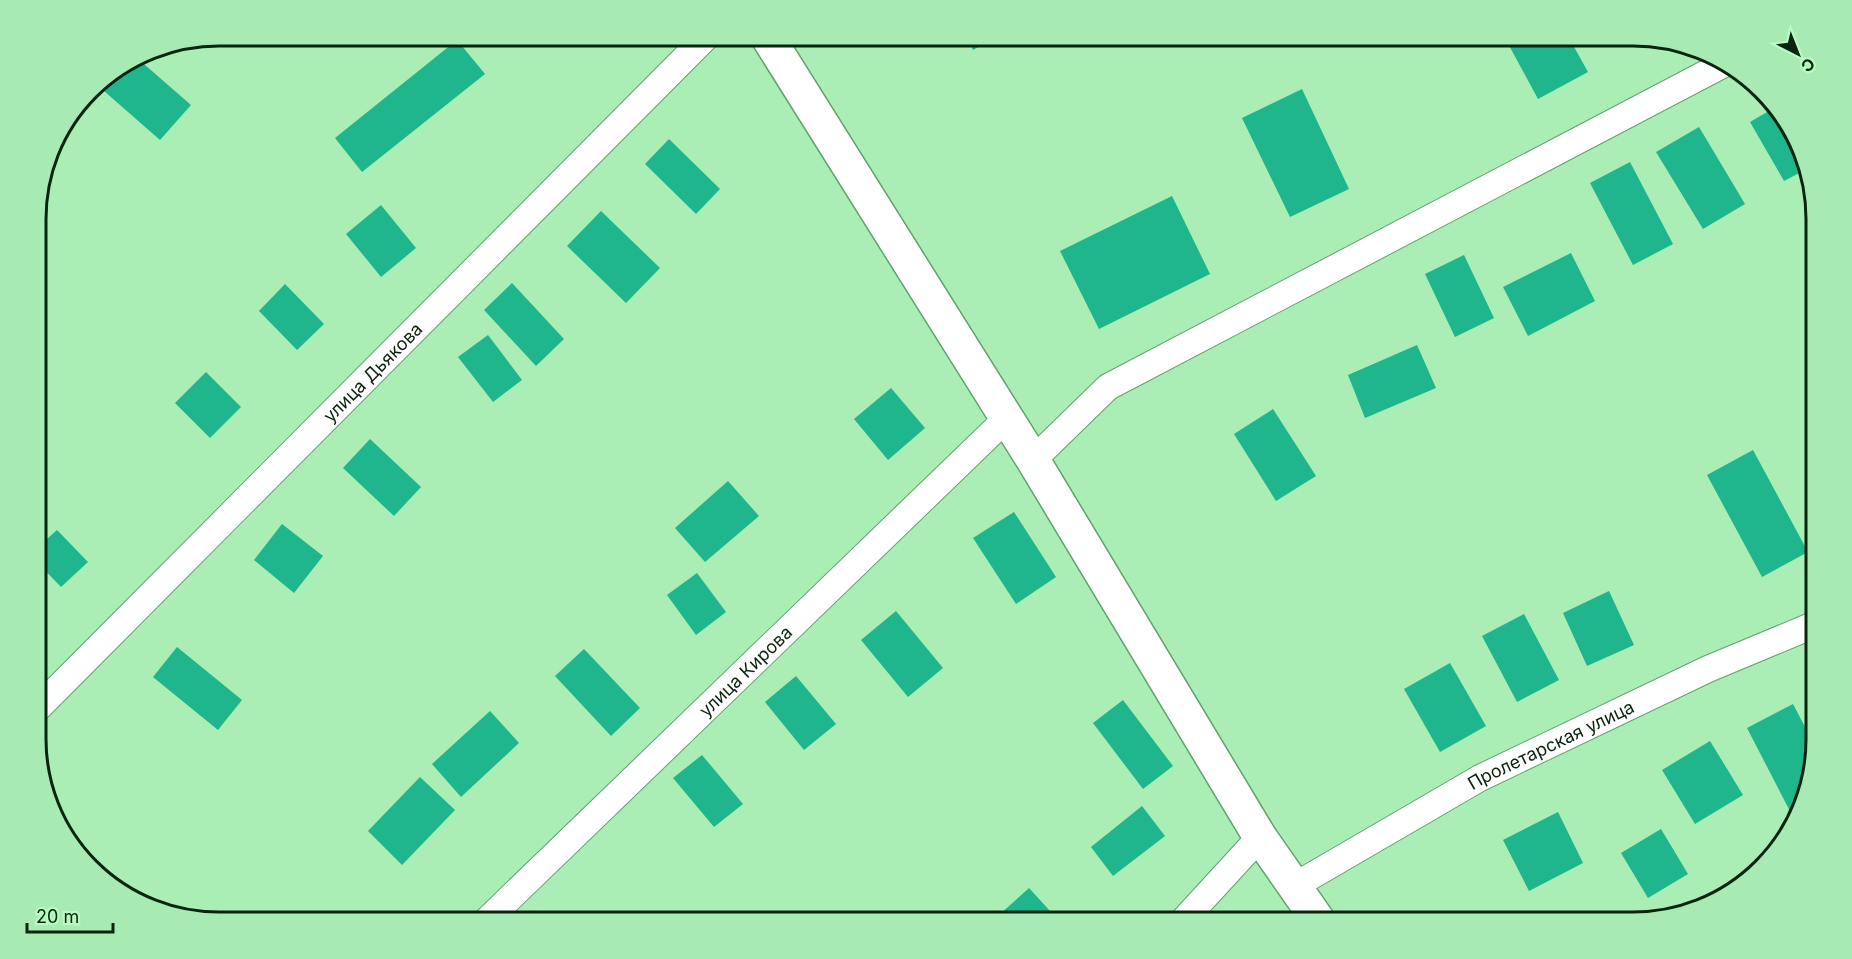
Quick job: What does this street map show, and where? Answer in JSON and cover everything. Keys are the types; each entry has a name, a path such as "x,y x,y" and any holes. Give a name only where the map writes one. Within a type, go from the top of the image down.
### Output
{"main road":[{"path":"774,47 1033,460 1260,837 1313,912"}],"street":[{"name":"улица Дьякова","path":"47,699 696,47"},
{"path":"1033,460 1108,387 1716,68"},
{"name":"улица Кирова","path":"495,912 1006,419"},
{"name":"Пролетарская улица","path":"1296,885 1480,777 1708,669 1806,628"},
{"path":"1191,912 1260,837"}],"building":[{"path":"448,47 463,47 485,74 362,172 335,138"},
{"path":"1510,47 1574,47 1588,72 1538,99"},
{"path":"144,64 191,105 160,140 104,91"},
{"path":"1302,89 1349,189 1290,217 1242,118"},
{"path":"1767,112 1788,143 1799,173 1784,181 1750,122"},
{"path":"1699,127 1745,204 1703,229 1656,152"},
{"path":"669,139 720,189 696,214 645,164"},
{"path":"1630,162 1673,244 1633,265 1590,183"},
{"path":"1172,196 1210,274 1099,329 1060,251"},
{"path":"381,205 416,248 381,277 346,234"},
{"path":"601,211 660,268 626,303 567,246"},
{"path":"1571,253 1595,301 1528,336 1503,287"},
{"path":"1464,255 1494,318 1455,337 1425,274"},
{"path":"512,283 564,339 536,366 484,310"},
{"path":"285,284 324,324 297,350 259,311"},
{"path":"488,335 522,380 493,402 458,357"},
{"path":"1417,345 1436,388 1365,418 1348,375"},
{"path":"206,372 241,407 210,438 175,403"},
{"path":"891,388 925,428 888,460 854,419"},
{"path":"1273,409 1316,476 1276,501 1234,434"},
{"path":"370,439 421,487 394,516 343,468"},
{"path":"1753,450 1806,548 1806,553 1762,577 1707,475"},
{"path":"728,481 759,516 705,562 675,528"},
{"path":"1014,512 1056,577 1016,604 973,538"},
{"path":"282,524 323,556 294,593 254,560"},
{"path":"57,530 88,562 61,587 47,572 47,539"},
{"path":"697,573 726,612 696,635 667,595"},
{"path":"1609,591 1634,645 1587,666 1563,613"},
{"path":"896,611 943,668 908,697 861,640"},
{"path":"1524,614 1559,680 1517,702 1482,636"},
{"path":"177,647 242,700 218,730 153,677"},
{"path":"584,649 640,708 611,736 555,676"},
{"path":"1450,663 1486,726 1440,752 1404,689"},
{"path":"796,676 836,724 804,750 765,702"},
{"path":"1123,700 1173,766 1143,789 1093,723"},
{"path":"1793,704 1806,729 1802,773 1790,811 1747,728"},
{"path":"490,711 519,743 461,797 432,764"},
{"path":"1710,741 1743,795 1695,824 1662,770"},
{"path":"702,755 743,804 714,827 673,778"},
{"path":"420,777 455,810 402,865 368,831"},
{"path":"1142,806 1165,836 1113,876 1091,847"},
{"path":"1558,812 1583,863 1529,891 1503,840"},
{"path":"1661,829 1688,874 1648,898 1621,853"},
{"path":"1029,888 1051,912 1002,912"}]}
